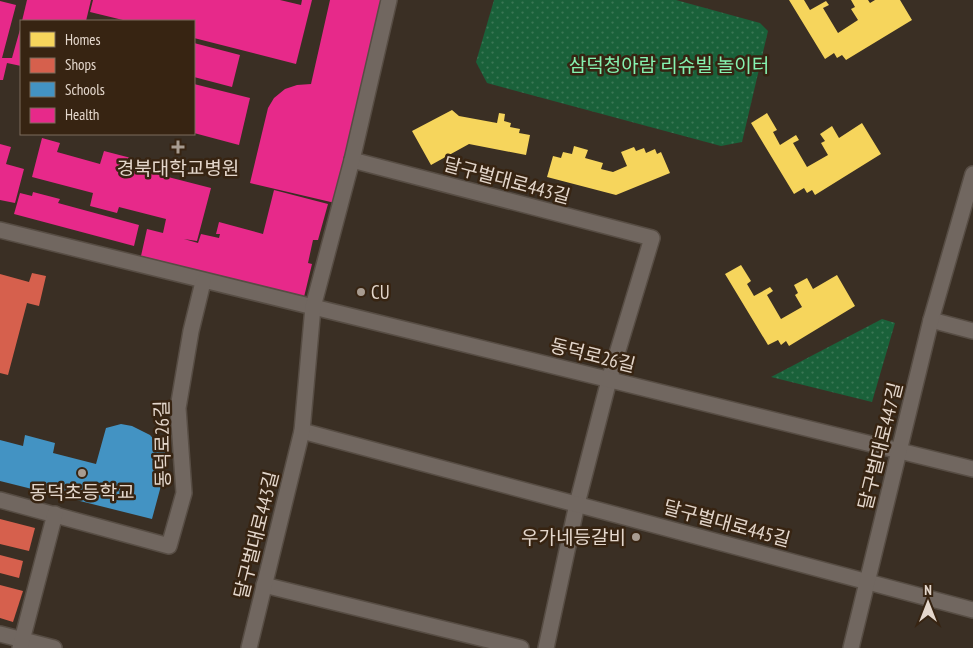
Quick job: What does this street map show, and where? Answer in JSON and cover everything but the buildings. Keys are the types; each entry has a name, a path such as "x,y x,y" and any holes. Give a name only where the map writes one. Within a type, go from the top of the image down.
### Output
{"street":[{"name":"달구벌대로443길","path":"249,648 302,431 313,307 352,160 390,0"},
{"name":"달구벌대로443길","path":"352,160 652,238 609,380"},
{"name":"달구벌대로447길","path":"850,648 931,320 970,192 973,174"},
{"name":"동덕로26길","path":"0,230 203,282 313,307 973,469"},
{"name":"동덕로26길","path":"55,514 169,546 184,493 178,408 190,331 203,282"},
{"path":"931,320 973,331"},
{"path":"546,648 576,504 609,380"},
{"path":"302,431 576,504"},
{"path":"0,500 55,514 21,644"},
{"name":"달구벌대로445길","path":"576,504 867,582"},
{"path":"867,582 973,610"},
{"path":"264,585 520,648"},
{"path":"0,634 21,644 54,648"}],"green space":[{"name":"삼덕청아람 리슈빌 놀이터","path":"494,0 676,0 760,23 768,31 742,142 721,146 487,83 476,62"},
{"path":"882,319 895,323 872,402 771,377"}],"place":[{"name":"경북대학교병원","path":"178,147"},
{"name":"CU","path":"361,292"},
{"name":"동덕초등학교","path":"82,473"},
{"name":"우가네등갈비","path":"636,537"}]}
